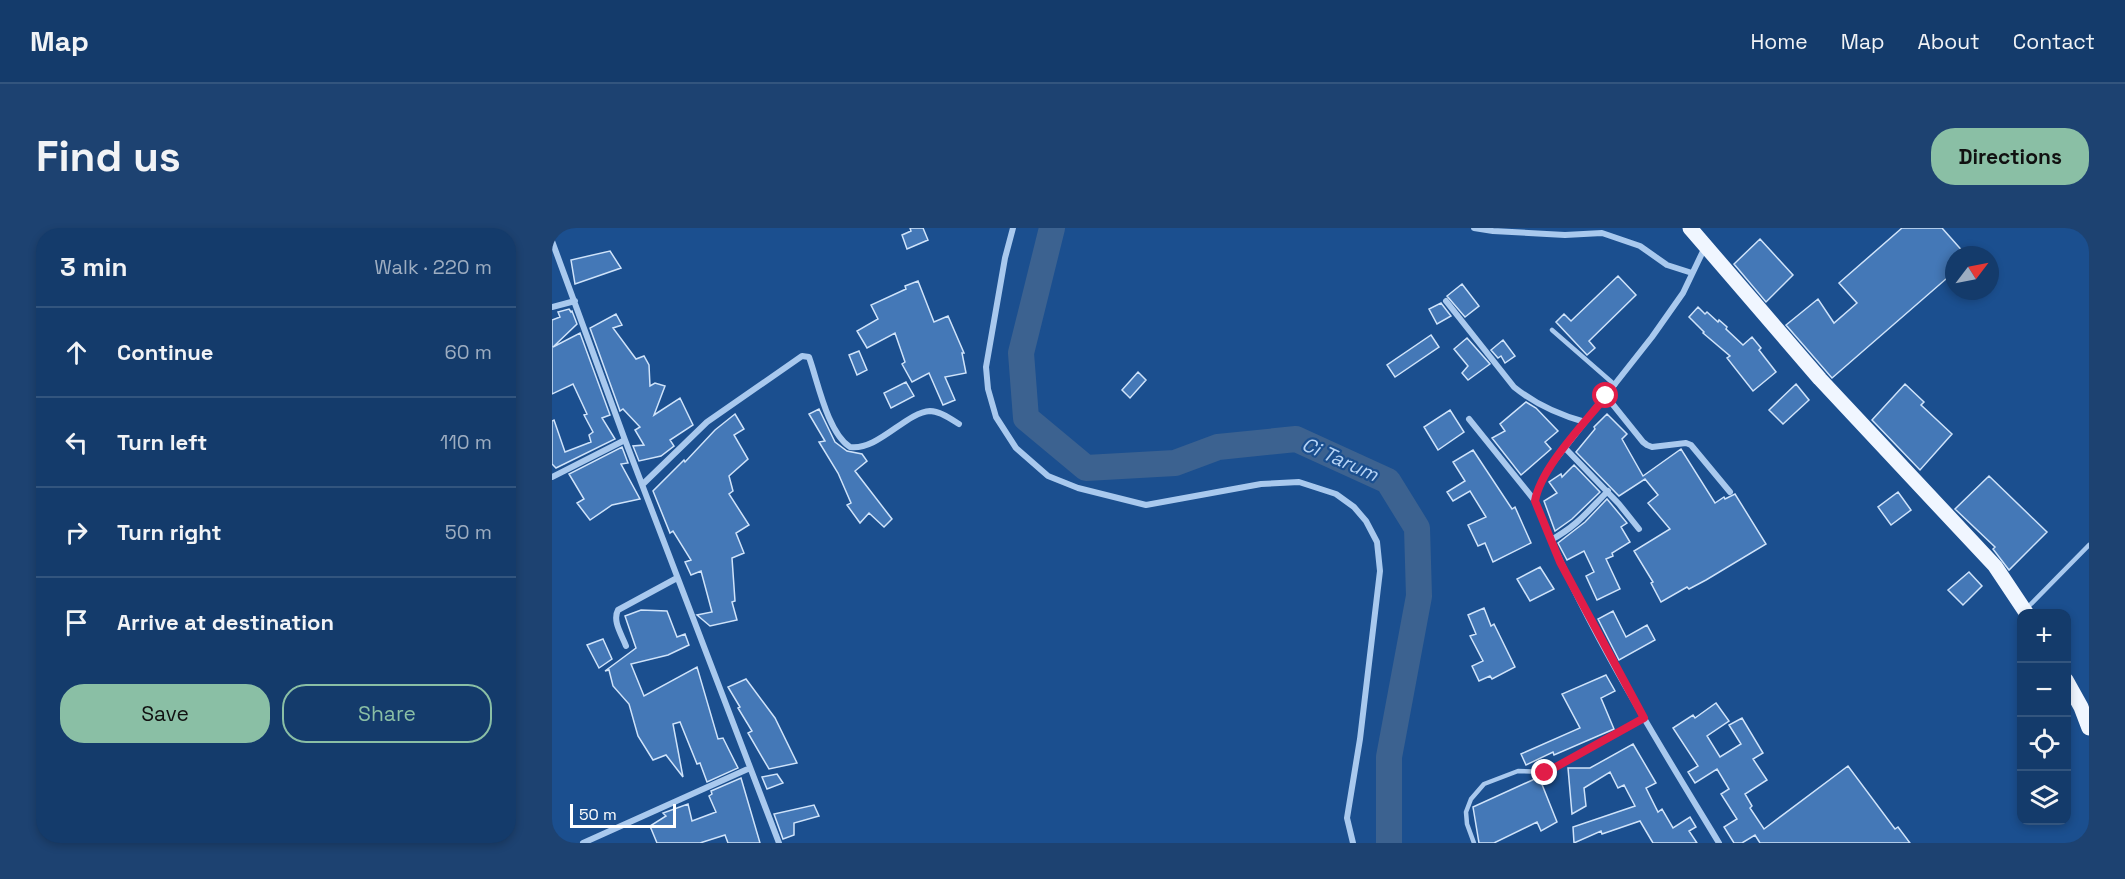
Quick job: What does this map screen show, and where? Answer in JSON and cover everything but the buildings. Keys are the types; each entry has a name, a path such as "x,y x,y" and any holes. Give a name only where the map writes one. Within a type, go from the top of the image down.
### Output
{"main road":[{"path":"1690,228 1820,379 1995,566 2024,609"},
{"path":"2071,688 2089,728"}],"street":[{"path":"1013,228 1005,258 986,368 988,389 996,417 1016,448 1048,476 1078,488 1146,505 1261,484 1299,482 1336,494 1354,507 1366,521 1377,542 1380,571 1360,739 1347,819 1353,843"},
{"path":"1474,228 1565,235 1602,232 1640,246 1667,265 1692,273"},
{"path":"552,241 677,578 779,843"},
{"path":"1535,501 1548,469 1615,385 1683,293 1705,247"},
{"path":"552,307 575,301"},
{"path":"1446,301 1514,387 1544,406 1567,417 1585,422"},
{"path":"643,484 707,422 802,356 810,360 822,399 838,437 850,447 862,447 931,411 940,413 959,424"},
{"path":"1606,396 1642,442 1652,447 1686,443 1691,445 1730,492"},
{"path":"1469,419 1535,501 1560,562 1644,718 1719,843"},
{"path":"552,477 625,440"},
{"path":"1565,448 1608,491 1639,529"},
{"path":"1551,540 1582,519 1608,491"},
{"path":"626,646 616,621 618,610 677,578"},
{"path":"583,843 750,768"}],"lane":[{"path":"1552,330 1615,385"},
{"path":"2029,609 2089,545"},
{"path":"1474,843 1467,824 1466,812 1471,799 1484,784 1518,771 1547,772 1644,718"}],"waterway":[{"name":"Ci Tarum","path":"1052,228 1021,353 1026,418 1086,468 1175,463 1218,447 1296,439 1388,481 1417,528 1419,596 1389,757 1389,843"}],"route":[{"path":"1545,773 1644,718 1560,562 1535,501 1548,469 1606,396"}]}
